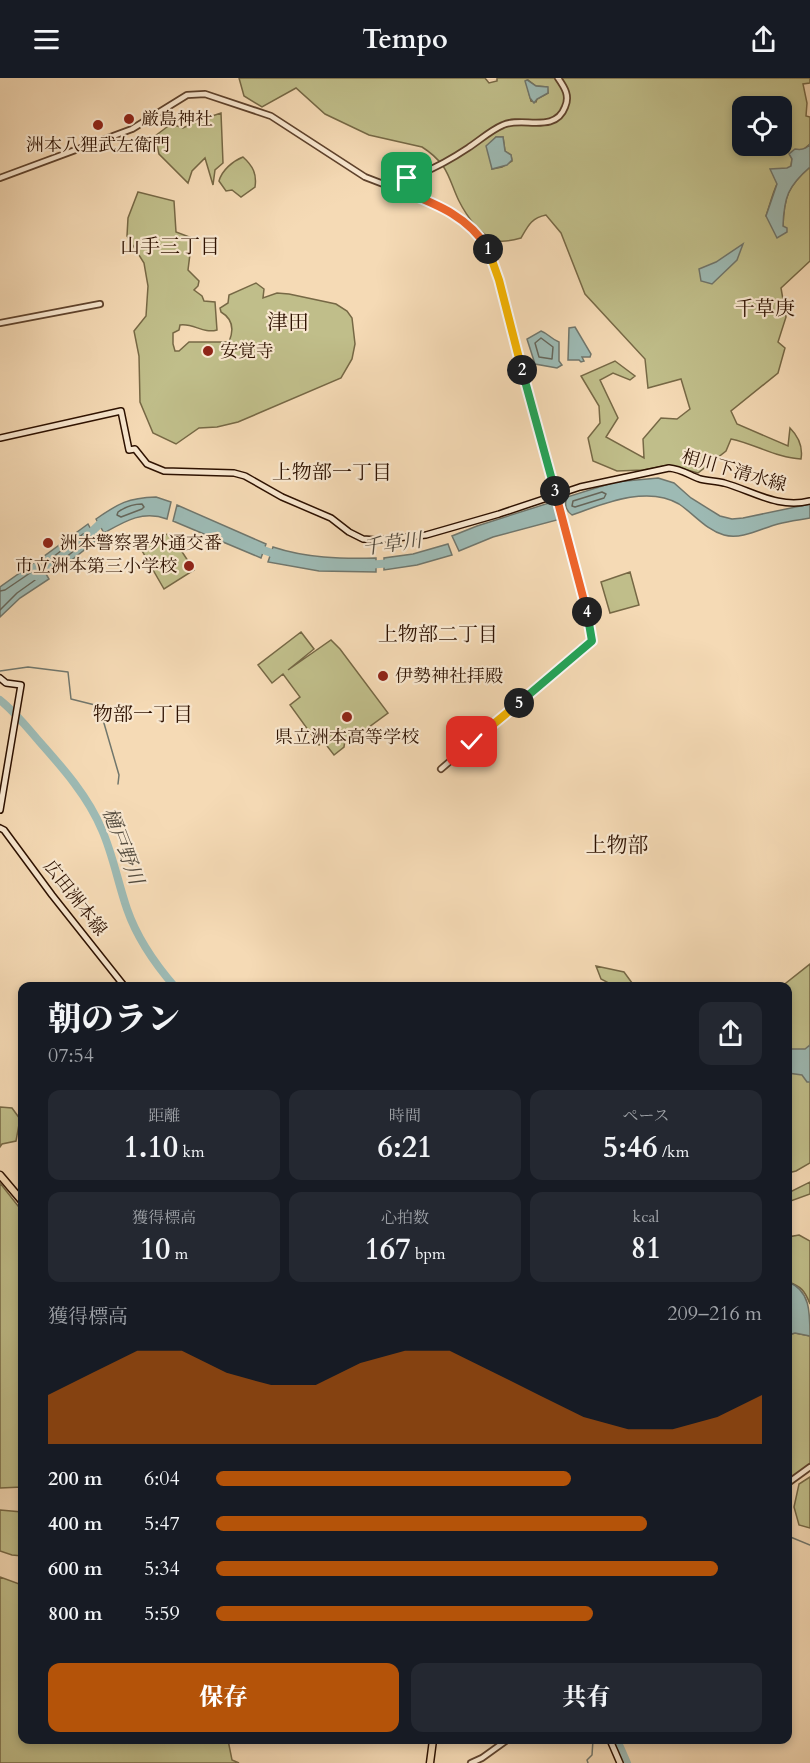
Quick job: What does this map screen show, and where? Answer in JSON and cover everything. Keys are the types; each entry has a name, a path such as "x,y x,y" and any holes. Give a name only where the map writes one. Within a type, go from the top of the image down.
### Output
{"highway":[{"path":"0,1175 18,1197"},
{"path":"430,1763 432,1744"}],"main road":[{"name":"相川下清水線","path":"0,438 121,411 129,450 135,449 151,466 164,471 234,473 245,476 282,497 331,518 349,532 363,539 426,536 601,482 669,468 679,469 700,479 724,483 773,501 798,504 810,501"},
{"path":"0,678 6,683 21,685 0,810"},
{"name":"広田洲本線","path":"0,828 4,830 121,982"},
{"path":"612,1744 620,1763"}],"street":[{"path":"398,189 407,178 417,176 454,157 504,124 554,120 562,113 567,100 567,93 558,78"},
{"path":"0,178 132,129 187,94 205,94 271,116 365,177 438,204 465,221 484,243 492,256 563,521 592,633 592,641 441,769"},
{"path":"0,323 100,304"},
{"path":"792,1480 810,1467"},
{"path":"471,1763 501,1744"}],"shaded area":[{"path":"239,78 485,78 489,83 497,81 497,78 810,78 810,83 803,84 807,103 806,116 810,117 810,144 792,159 791,166 775,188 766,216 783,226 786,200 792,186 810,167 810,261 781,288 786,317 778,342 785,348 778,373 731,411 737,424 788,446 790,428 800,442 801,459 783,456 731,439 726,451 698,473 669,465 643,470 617,471 593,461 588,438 600,423 599,406 581,376 615,361 635,376 630,380 613,373 600,380 618,418 606,437 644,458 643,439 661,418 677,419 690,409 681,379 648,388 645,359 585,294 561,233 546,215 533,220 521,238 504,241 492,239 470,219 443,166 422,147 369,135 325,114 296,88 262,107 244,96","holes":["526,81 536,86 547,87 548,93 536,102 531,101","496,137 503,137 505,151 511,155 512,161 502,167 492,169 492,142"]},
{"path":"221,113 223,163 215,170 213,185 205,158 192,171 188,183 159,154 155,136 171,124 183,128"},
{"path":"243,157 254,170 255,187 241,197 232,190 226,191 219,181 228,166"},
{"path":"138,192 174,201 176,232 192,238 188,270 199,281 194,290 202,296 204,301 215,302 217,330 207,331 180,325 179,330 173,333 175,351 179,351 189,342 229,342 232,333 231,325 220,308 228,303 229,295 256,283 264,289 263,298 277,293 289,294 336,304 347,311 352,318 355,344 352,359 341,378 238,422 199,428 176,444 153,433 140,402 139,356 134,331 146,316 148,286 144,263 127,236 128,218"},
{"path":"163,534 171,535 194,570 164,589 141,549"},
{"path":"630,572 639,605 610,613 601,582"},
{"path":"301,632 314,649 288,670 331,640 388,713 354,738 345,740 344,747 334,755 324,742 319,745 290,705 300,697 283,674 272,683 258,665"},
{"path":"810,964 810,1163 792,1172 792,982 787,982"},
{"path":"596,966 624,972 631,982 607,982 601,979"},
{"path":"0,1107 12,1108 18,1116 16,1141 2,1144 0,1147"},
{"path":"810,1182 810,1194 792,1201 792,1191"},
{"path":"0,1183 18,1206 18,1487 0,1488"},
{"path":"799,1235 810,1241 810,1304 802,1290 792,1284 792,1236"},
{"path":"792,1334 810,1336 810,1464 792,1477"},
{"path":"810,1477 810,1528 799,1525 794,1507 799,1484"},
{"path":"0,1510 18,1512 18,1556 0,1551"},
{"path":"0,1577 18,1584 18,1744 229,1744 232,1760 239,1763 0,1763"}],"water":[{"path":"525,81 536,86 548,87 548,93 534,103 530,98"},
{"path":"496,137 503,137 505,151 511,155 512,160 507,165 492,169 486,146"},
{"path":"810,144 810,167 792,186 785,207 783,226 787,228 787,232 777,238 766,216 777,184 770,169 791,166 792,152"},
{"path":"743,244 737,260 712,284 701,281 699,269 716,262"},
{"path":"575,327 591,354 590,357 582,357 584,361 581,362 568,360 569,328"},
{"path":"541,331 559,342 559,361 562,365 557,368 535,364 527,339"},
{"path":"658,478 674,483 691,498 720,516 732,519 743,518 810,504 810,518 778,524 745,535 731,536 711,529 679,504 653,496 625,498 572,515 566,507 567,497 615,482"},
{"path":"156,497 171,502 167,519 142,516 104,533 96,519 124,502"},
{"path":"552,502 556,504 559,514 557,520 493,537 459,551 452,536 477,526"},
{"path":"177,505 266,544 261,558 173,521"},
{"path":"88,524 97,540 55,573 43,557"},
{"path":"448,544 452,555 417,565 384,570 384,558 413,554"},
{"path":"273,547 298,554 324,557 376,558 376,572 319,571 268,562"},
{"path":"38,560 49,579 20,598 0,617 0,587"},
{"path":"810,1045 810,1082 807,1082 802,1075 792,1074 792,1049 805,1049"},
{"path":"792,1284 805,1296 809,1310 810,1336 792,1334"}],"waterway":[{"name":"千草川","path":"86,537 105,519"},
{"name":"千草川","path":"255,547 280,556"},
{"name":"千草川","path":"36,576 59,561"},
{"name":"千草川","path":"366,565 393,563"},
{"path":"0,671 28,667 68,672 71,699 99,706 119,775 118,784"},
{"name":"樋戸野川","path":"0,700 11,709 74,782 89,805 106,840 127,909 136,930 154,960 171,982"},
{"path":"792,1538 810,1545"},
{"path":"588,1763 587,1760 592,1755 593,1744"},
{"name":"樋戸野川","path":"619,1744 627,1763"}],"place":[{"name":"厳島神社","path":"129,119"},
{"name":"洲本八狸武左衛門","path":"98,125"},
{"name":"安覚寺","path":"208,351"},
{"name":"洲本警察署外通交番","path":"48,543"},
{"name":"市立洲本第三小学校","path":"189,566"},
{"name":"伊勢神社拝殿","path":"383,676"},
{"name":"県立洲本高等学校","path":"347,717"}],"district":[{"name":"山手三丁目","path":"170,246"},
{"name":"千草庚","path":"765,308"},
{"name":"津田","path":"288,322"},
{"name":"上物部一丁目","path":"332,472"},
{"name":"上物部二丁目","path":"438,634"},
{"name":"物部一丁目","path":"143,714"},
{"name":"上物部","path":"617,845"}],"route":[{"path":"407,178 398,189 438,204 465,221 492,256 593,638 472,742"}]}
